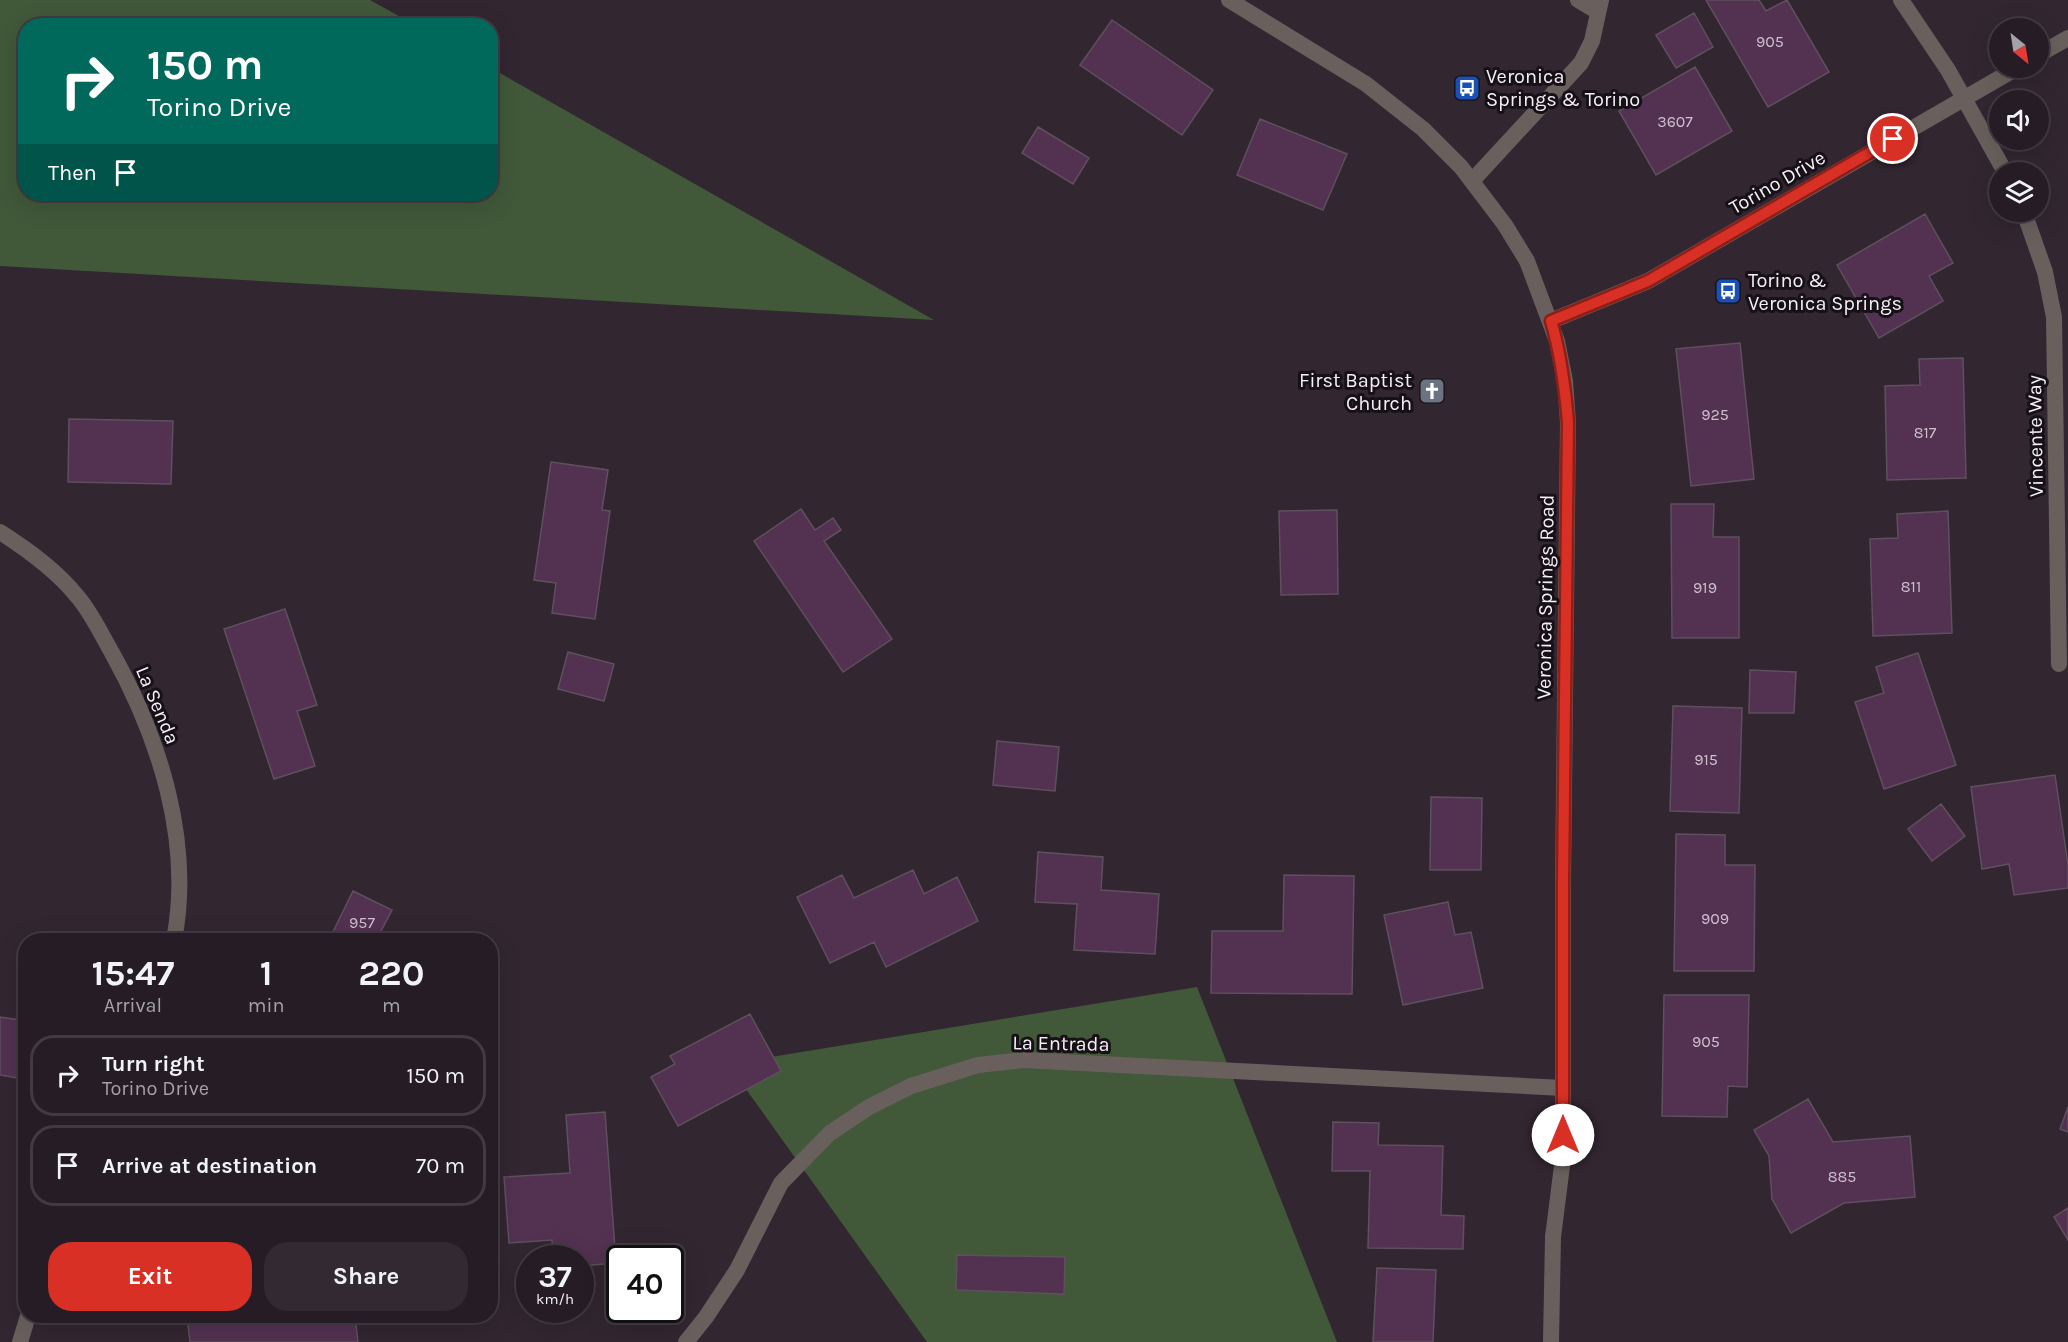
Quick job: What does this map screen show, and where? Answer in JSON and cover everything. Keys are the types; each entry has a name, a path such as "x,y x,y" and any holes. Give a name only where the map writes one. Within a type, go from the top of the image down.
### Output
{"street":[{"name":"Veronica Springs Road","path":"1229,0 1366,84 1423,129 1461,167 1505,225 1527,261 1557,341 1568,422 1563,1158 1553,1237 1551,1342"},
{"path":"1472,182 1581,63 1592,41 1599,6 1578,0"},
{"path":"1901,0 1965,99 1982,135 1999,162"},
{"path":"2049,49 2068,38"},
{"name":"Torino Drive","path":"1551,321 1648,281 2000,78"},
{"name":"Vincente Way","path":"2029,222 2045,272 2054,317 2059,664"},
{"name":"La Senda","path":"0,532 40,560 76,594 89,611 129,683 159,759 174,819 179,863 175,933"},
{"name":"La Entrada","path":"686,1342 706,1317 737,1270 781,1183 830,1133 869,1107 911,1086 978,1065 1024,1060 1563,1088"},
{"path":"20,1342 26,1323"}],"green space":[{"path":"0,0 370,0 402,18 18,18 18,201 498,201 498,72 934,320 0,266"},
{"path":"1197,987 1337,1342 927,1342 728,1064"}],"building":[{"path":"1706,0 1759,0 1766,11 1787,0 1829,72 1768,107"},
{"path":"1694,13 1713,47 1676,68 1656,35"},
{"path":"1112,20 1213,90 1182,135 1080,65"},
{"path":"1695,67 1732,131 1656,175 1619,111"},
{"path":"1260,119 1347,154 1323,210 1237,175"},
{"path":"1038,127 1089,158 1073,184 1022,153"},
{"path":"1925,214 1953,263 1929,276 1943,301 1879,338 1837,265"},
{"path":"1740,343 1754,479 1691,486 1676,349"},
{"path":"1963,358 1966,478 1887,480 1885,386 1920,385 1919,359"},
{"path":"69,419 173,421 171,484 68,482"},
{"path":"551,462 608,470 602,510 610,511 595,619 552,613 556,583 534,580"},
{"path":"1671,504 1714,504 1713,537 1739,537 1739,638 1672,638"},
{"path":"801,509 815,530 833,518 841,530 824,541 892,639 843,672 754,541"},
{"path":"1337,510 1338,594 1281,595 1279,511"},
{"path":"1948,511 1952,633 1873,636 1870,539 1898,538 1897,514"},
{"path":"285,609 317,705 297,711 315,766 274,779 224,629"},
{"path":"568,652 614,664 604,701 558,689"},
{"path":"1918,653 1956,765 1884,789 1855,702 1884,693 1876,667"},
{"path":"1750,670 1796,672 1794,713 1749,713"},
{"path":"1673,706 1742,708 1739,813 1670,811"},
{"path":"997,741 1059,747 1055,791 993,785"},
{"path":"2055,775 2068,865 2068,888 2014,895 2009,864 1982,869 1971,787"},
{"path":"1431,797 1482,798 1481,870 1430,870"},
{"path":"1941,804 1965,836 1932,861 1908,829"},
{"path":"1676,834 1725,835 1725,865 1755,865 1754,971 1674,971"},
{"path":"1038,852 1103,857 1101,890 1159,894 1155,954 1074,950 1077,904 1035,902"},
{"path":"913,870 924,894 957,877 978,921 886,967 874,942 830,963 797,897 842,875 854,898"},
{"path":"1284,875 1354,876 1352,994 1211,993 1212,931 1283,931"},
{"path":"353,891 392,910 380,933 332,933"},
{"path":"1448,902 1455,935 1471,932 1483,988 1403,1005 1384,915"},
{"path":"1664,995 1749,995 1747,1087 1728,1086 1727,1117 1662,1116"},
{"path":"750,1014 781,1071 678,1126 651,1077 675,1064 670,1056"},
{"path":"0,1017 18,1020 18,1078 0,1075"},
{"path":"1808,1099 1833,1142 1910,1136 1915,1197 1844,1203 1791,1233 1772,1199 1769,1156 1754,1130"},
{"path":"2068,1107 2068,1132 2060,1129"},
{"path":"605,1112 615,1245 606,1245 606,1264 594,1265 594,1245 552,1245 552,1240 509,1243 504,1177 570,1173 566,1115"},
{"path":"1333,1122 1379,1123 1378,1145 1443,1146 1441,1215 1464,1216 1463,1249 1368,1248 1370,1171 1332,1171"},
{"path":"2068,1208 2068,1240 2054,1217"},
{"path":"957,1255 1065,1257 1064,1294 956,1290"},
{"path":"1377,1268 1436,1270 1433,1342 1373,1342"},
{"path":"188,1323 356,1323 358,1342 190,1342"}],"place":[{"name":"Veronica Springs & Torino","path":"1467,88"},
{"name":"Torino & Veronica Springs","path":"1728,291"},
{"name":"First Baptist Church","path":"1432,391"}],"route":[{"path":"1563,1135 1568,422 1564,381 1551,321 1648,281 1893,139"}]}
